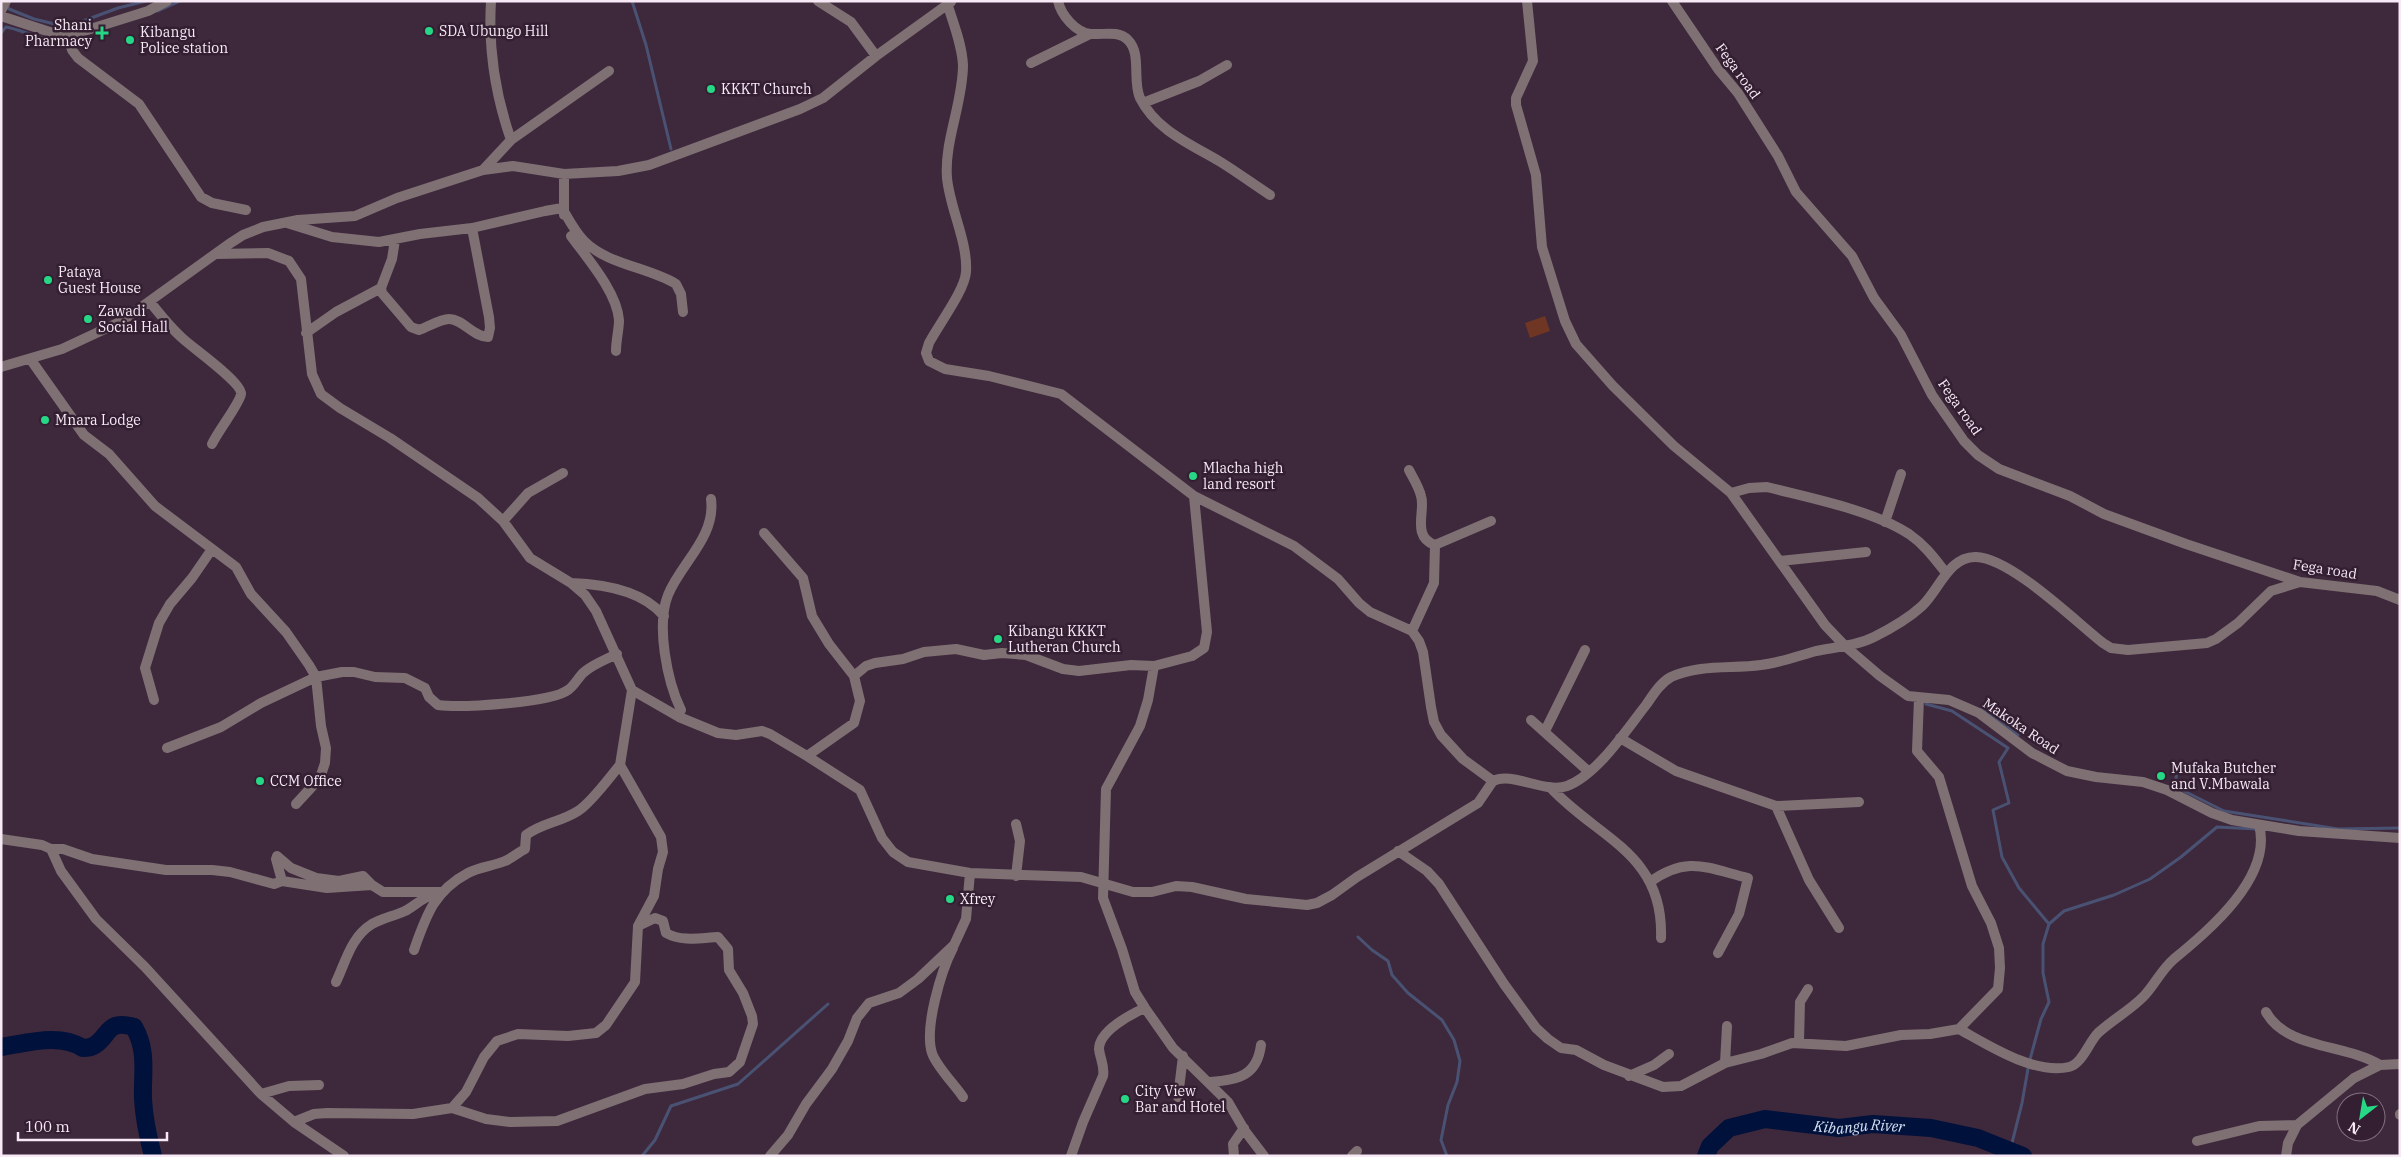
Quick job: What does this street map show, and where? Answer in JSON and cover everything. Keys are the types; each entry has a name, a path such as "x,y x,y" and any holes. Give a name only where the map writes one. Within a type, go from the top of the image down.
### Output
{"street":[{"path":"1,11 6,1"},
{"path":"1,16 56,34 68,36 148,11 167,1"},
{"path":"491,1 491,51 494,85 511,140"},
{"path":"818,1 851,22 876,56"},
{"path":"1058,1 1070,22 1090,34"},
{"name":"Makoka Road","path":"1527,1 1533,61 1516,98 1516,106 1536,175 1540,238 1570,335 1588,360 1674,446 1731,493 1817,615 1845,646 1898,690 1908,696 1949,700 1979,713 2032,753 2067,771 2096,777 2143,782 2167,790 2221,817 2259,825 2325,834 2400,838"},
{"name":"Fega road","path":"1672,1 1718,69 1738,93 1778,156 1796,192 1852,256 1874,298 1901,335 1932,395 1964,441 1978,455 1999,469 2070,496 2104,514 2186,544 2300,582 2377,591 2400,600"},
{"path":"1,368 31,360 91,337 122,321 243,235 264,226 286,222 354,216 397,198 483,170 524,167 564,174 618,171 648,166 800,109 823,98 876,56 950,4 960,42 963,67 960,97 948,156 947,178 965,258 966,272 964,284 930,343 926,353 929,361 945,369 989,376 1060,394 1194,496 1294,546 1338,579 1359,603 1370,612 1412,631 1419,640 1434,722 1441,735 1464,759 1493,781"},
{"path":"1031,63 1090,34 1108,33 1126,38 1132,45 1137,90 1143,103 1158,122 1171,133 1270,195"},
{"path":"68,36 72,50 78,58 139,104 201,197 212,203 246,210"},
{"path":"1143,103 1199,81 1227,65"},
{"path":"483,170 511,140 609,71"},
{"path":"564,174 562,208 570,233 591,262 614,302 619,320 616,351"},
{"path":"286,222 346,239 379,242 420,234 472,228 545,210 562,208"},
{"path":"562,208 577,233 585,242 605,255 676,284 681,294 683,312"},
{"path":"381,288 384,296 416,330 447,319 488,337 490,334 489,317 472,228"},
{"path":"306,332 336,312 381,288 392,259 395,240"},
{"path":"216,254 268,253 289,261 301,279 312,374 316,386 327,400 363,420 478,498 503,520 530,558 571,583 585,595 596,611 632,690 620,765 580,810 559,822 542,825 526,835 525,850 514,854 506,861 468,872 441,892 424,897 413,907 371,924 358,935 351,946 336,982"},
{"path":"150,302 180,337 230,377 240,389 241,396 219,429 212,444"},
{"path":"31,360 84,434 109,454 155,506 236,567 251,594 293,641 316,677 321,726 326,748 325,763 320,778 296,804"},
{"path":"1409,470 1422,498 1420,512 1421,529 1426,538 1435,546 1434,584 1412,631"},
{"path":"503,520 528,493 563,473"},
{"path":"1884,522 1901,474"},
{"path":"1731,493 1750,488 1767,487 1841,507 1884,522 1908,534 1923,545 1946,573"},
{"path":"854,676 866,666 875,663 903,660 924,652 956,649 984,655 1002,653 1026,655 1063,669 1079,671 1131,665 1154,666 1200,652 1205,643 1206,612 1194,496"},
{"path":"681,710 672,691 664,652 664,616 668,595 697,550 707,526 712,510 711,499"},
{"path":"1435,546 1491,521"},
{"path":"764,533 802,578 807,602 820,630 854,676 860,701 854,723 807,756"},
{"path":"154,700 145,668 159,623 170,604 192,578 212,548"},
{"path":"1780,561 1866,552"},
{"path":"632,690 679,717 718,734 736,735 762,731 807,756 860,790 882,838 893,852 908,862 970,873 1016,876 1054,875 1103,882 1134,892 1184,886 1246,899 1307,905 1317,903 1332,895 1398,851 1478,803 1493,781 1498,779 1508,780 1550,787 1569,785 1588,771 1620,738 1659,688 1673,677 1697,669 1772,664 1874,637 1915,612 1946,573 1966,558 1977,557 1993,562 2022,577 2103,643 2111,648 2128,650 2207,643 2216,639 2251,612 2271,591 2300,582"},
{"path":"571,583 606,587 635,595 651,603 664,616"},
{"path":"1545,731 1585,650"},
{"path":"168,748 221,727 262,703 316,677 342,672 375,677 405,678 425,688 428,697 438,705 485,704 543,699 558,695 568,690 593,665 617,654"},
{"path":"1154,666 1152,686 1140,726 1106,789 1103,898 1122,948 1135,992 1173,1048 1210,1082 1228,1102 1264,1156"},
{"path":"1398,851 1427,871 1439,884 1504,984 1536,1028 1561,1048 1576,1050 1629,1076 1662,1087 1681,1086 1725,1063 1799,1042 1846,1046 1901,1035 1930,1034 1959,1029 1998,989 1999,948 1991,923 1972,886 1939,777 1917,750 1919,698"},
{"path":"1531,720 1588,771"},
{"path":"1620,738 1676,772 1776,806 1859,802"},
{"path":"452,1108 466,1092 484,1057 497,1041 518,1034 532,1033 568,1036 592,1034 606,1026 635,982 638,926 654,896 663,846 658,832 620,765"},
{"path":"1550,787 1567,806 1625,848 1650,882 1662,919 1661,938"},
{"path":"1776,806 1809,880 1839,928"},
{"path":"1016,824 1020,841 1016,876"},
{"path":"1959,1029 2004,1053 2029,1063 2061,1067 2075,1064 2099,1033 2142,998 2168,965 2204,935 2238,897 2258,860 2260,848 2259,825"},
{"path":"1,840 42,845 51,849 63,849 92,859 166,870 230,872 274,884 282,881 327,888 372,885"},
{"path":"51,849 61,871 96,920 144,968 261,1094 294,1122 344,1156"},
{"path":"282,881 276,859 277,856 291,868 316,878 339,881 363,876 383,892 441,892"},
{"path":"1650,882 1665,871 1680,866 1697,866 1748,878 1739,914 1718,953"},
{"path":"963,1097 934,1057 931,1048 934,1002 954,944 966,919 970,873"},
{"path":"414,950 425,918 441,892"},
{"path":"294,1122 314,1114 413,1114 452,1108 486,1119 510,1122 557,1120 645,1089 683,1084 714,1074 729,1072 736,1068 740,1062 753,1024 752,1016 743,993 729,970 728,949 724,941 718,936 684,939 672,936 666,932 663,921 655,918 638,926"},
{"path":"770,1156 788,1135 806,1104 832,1070 848,1041 857,1018 869,1003 898,993 918,979 954,944"},
{"path":"1799,1042 1800,1002 1808,990"},
{"path":"1071,1156 1105,1069 1099,1048 1101,1042 1118,1024 1145,1008"},
{"path":"2266,1012 2271,1022 2287,1034 2362,1056 2380,1065"},
{"path":"1725,1063 1727,1026"},
{"path":"1210,1082 1242,1076 1255,1066 1259,1058 1261,1046"},
{"path":"1629,1076 1654,1066 1669,1054"},
{"path":"1178,1097 1183,1056"},
{"path":"2286,1156 2288,1143 2297,1126 2354,1078 2380,1065 2400,1064"},
{"path":"261,1094 289,1086 319,1085"},
{"path":"2197,1141 2259,1126 2297,1126"},
{"path":"1234,1156 1234,1144 1244,1128"}],"shaded area":[{"path":"1545,316 1550,331 1530,338 1525,323"}],"waterway":[{"path":"7,4 9,9 34,19 67,27 118,8 146,1"},
{"path":"158,11 180,1"},
{"path":"632,1 646,45 671,149"},
{"path":"1,33 6,27 42,38 64,39"},
{"path":"1926,704 1952,711 2008,748 1999,762 2009,803 1993,810 2002,857 2019,888 2049,924"},
{"path":"1982,708 2018,735"},
{"path":"2178,769 2174,786 2224,811 2338,829 2400,828"},
{"path":"2010,1151 2022,1103 2029,1063 2041,1019 2049,1002 2043,973 2043,944 2049,924 2064,911 2114,895 2150,879 2181,857 2217,827 2257,829"},
{"path":"1358,937 1388,961 1392,975 1408,993 1442,1020 1454,1040 1460,1061 1457,1082 1448,1105 1441,1140 1447,1156"},
{"path":"642,1156 655,1140 671,1106 738,1084 828,1004"},
{"name":"Kibangu River","path":"1,1047 54,1040 74,1043 87,1048 95,1045 114,1027 119,1025 134,1027 143,1054 146,1128 153,1156"},
{"name":"Kibangu River","path":"1706,1156 1710,1146 1729,1128 1765,1119 1839,1128 1873,1124 1931,1128 1978,1138 2023,1156"}],"place":[{"name":"SDA Ubungo Hill","path":"429,31"},
{"name":"Shani Pharmacy","path":"102,33"},
{"name":"Kibangu Police station","path":"130,40"},
{"name":"KKKT Church","path":"711,89"},
{"name":"Pataya Guest House","path":"48,280"},
{"name":"Zawadi Social Hall","path":"88,319"},
{"name":"Mnara Lodge","path":"45,420"},
{"name":"Mlacha high land resort","path":"1193,476"},
{"name":"Kibangu KKKT Lutheran Church","path":"998,639"},
{"name":"Mufaka Butcher and V.Mbawala","path":"2161,776"},
{"name":"CCM Office","path":"260,781"},
{"name":"Xfrey","path":"950,899"},
{"name":"City View Bar and Hotel","path":"1125,1099"}]}
